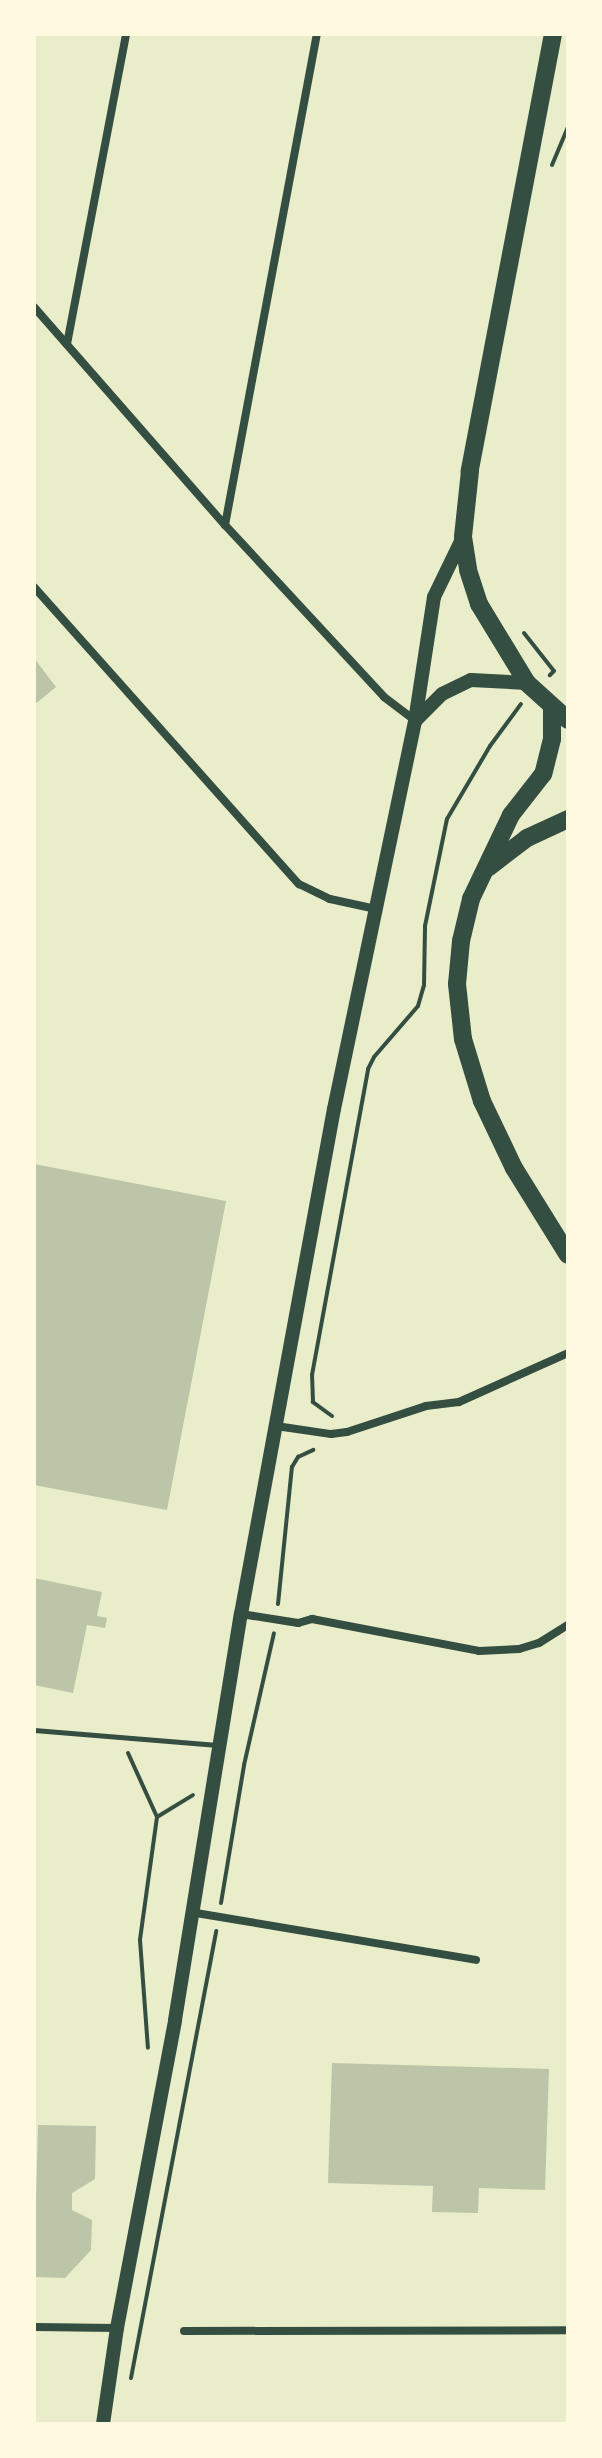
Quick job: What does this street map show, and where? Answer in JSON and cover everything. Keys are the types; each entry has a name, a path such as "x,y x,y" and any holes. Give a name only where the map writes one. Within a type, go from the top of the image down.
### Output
{"highway":[{"path":"553,34 470,471 463,537 468,570 479,604 531,687 568,720"},
{"path":"552,708 552,739 543,774 511,815 471,899 461,941 457,984 463,1039 478,1089 495,1129 568,1255"},
{"path":"486,870 527,838 568,819"}],"main road":[{"path":"103,2424 117,2328 175,2020 190,1912 241,1614 334,1109 415,721 434,597 463,537"},
{"path":"415,721 442,694 471,680 489,678 531,687"}],"street":[{"path":"67,344 126,34"},
{"path":"225,525 317,34"},
{"path":"34,307 225,525 384,697 415,721"},
{"path":"34,587 299,884 330,899 377,909"},
{"path":"276,1426 331,1434 426,1406 459,1402 568,1353"},
{"path":"241,1614 298,1623 312,1619 479,1651 519,1649 539,1643 568,1625"},
{"path":"190,1912 476,1960"},
{"path":"34,2327 117,2328"},
{"path":"184,2331 568,2330"}],"lane":[{"path":"34,1730 120,1735 218,1746"}],"path":[{"path":"546,178 568,127"},
{"path":"130,2385 219,1917 244,1765 277,1619 292,1467 298,1457 310,1450 328,1448 331,1434 334,1417 313,1402 312,1375 370,1063 418,1006 424,985 425,926 451,810 531,687 554,671 515,624"},
{"path":"120,1735 157,1817 140,1940 149,2058"}],"building":[{"path":"34,658 56,687 34,705"},
{"path":"34,1164 226,1201 167,1510 34,1485"},
{"path":"34,1578 102,1592 97,1616 107,1618 105,1628 87,1625 73,1693 34,1685"},
{"path":"332,2063 549,2069 545,2190 479,2188 478,2213 432,2212 433,2186 328,2183"},
{"path":"38,2125 96,2126 95,2179 72,2193 72,2210 92,2220 91,2250 65,2278 34,2277"}]}
